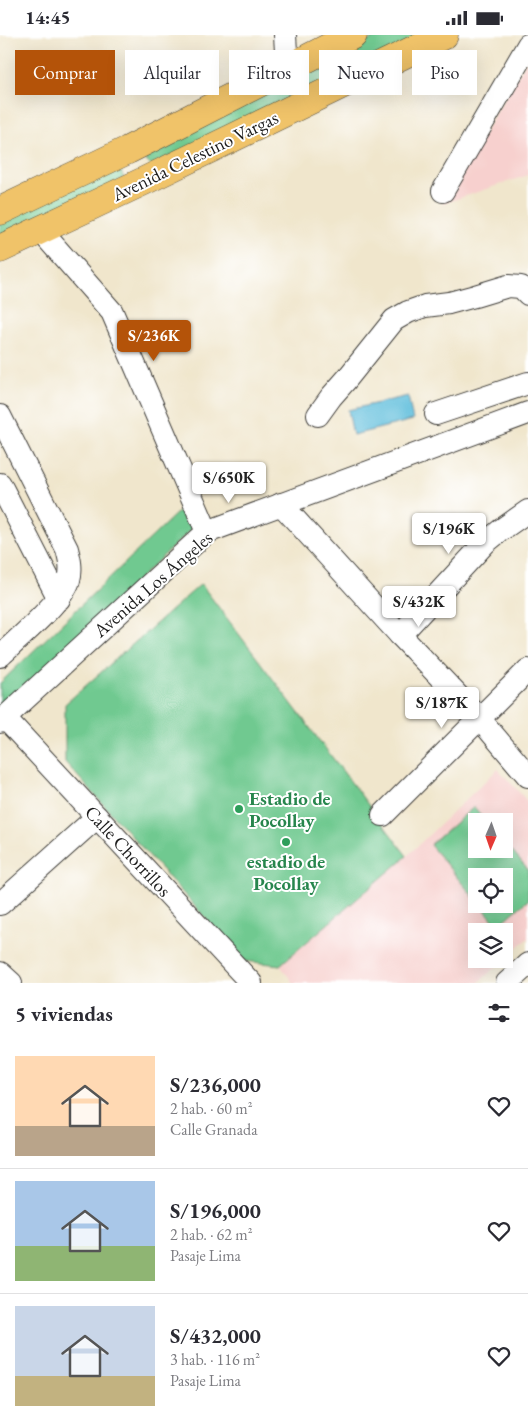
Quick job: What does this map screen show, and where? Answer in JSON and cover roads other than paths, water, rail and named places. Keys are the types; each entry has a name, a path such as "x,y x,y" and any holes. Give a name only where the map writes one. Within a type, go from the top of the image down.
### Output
{"main road":[{"name":"Avenida Celestino Vargas","path":"309,57 353,35"},
{"name":"Avenida Celestino Vargas","path":"0,249 444,35"},
{"name":"Avenida Celestino Vargas","path":"2,207 128,150 235,95"},
{"path":"128,150 142,182"}],"street":[{"path":"286,35 286,50"},
{"path":"443,191 528,45"},
{"path":"40,230 112,312 207,532"},
{"path":"318,415 394,320 408,312 475,296 508,285 521,287 528,294"},
{"path":"436,414 528,383"},
{"path":"0,416 67,549 71,567 69,582 59,599 0,656"},
{"name":"Avenida Los Ángeles","path":"2,720 207,532 526,419"},
{"path":"0,484 59,599"},
{"path":"282,504 400,635 479,718 528,776"},
{"path":"400,635 485,543 528,511"},
{"path":"382,815 528,670"},
{"name":"Calle Chorrillos","path":"2,720 97,817 251,983"},
{"path":"0,904 97,817"},
{"path":"507,983 528,964"},
{"path":"0,973 11,983"}],"water":[{"path":"408,396 413,420 353,435 348,410"}],"place":[{"name":"Estadio de Pocollay","path":"239,809"},
{"name":"estadio de Pocollay","path":"286,842"}]}
